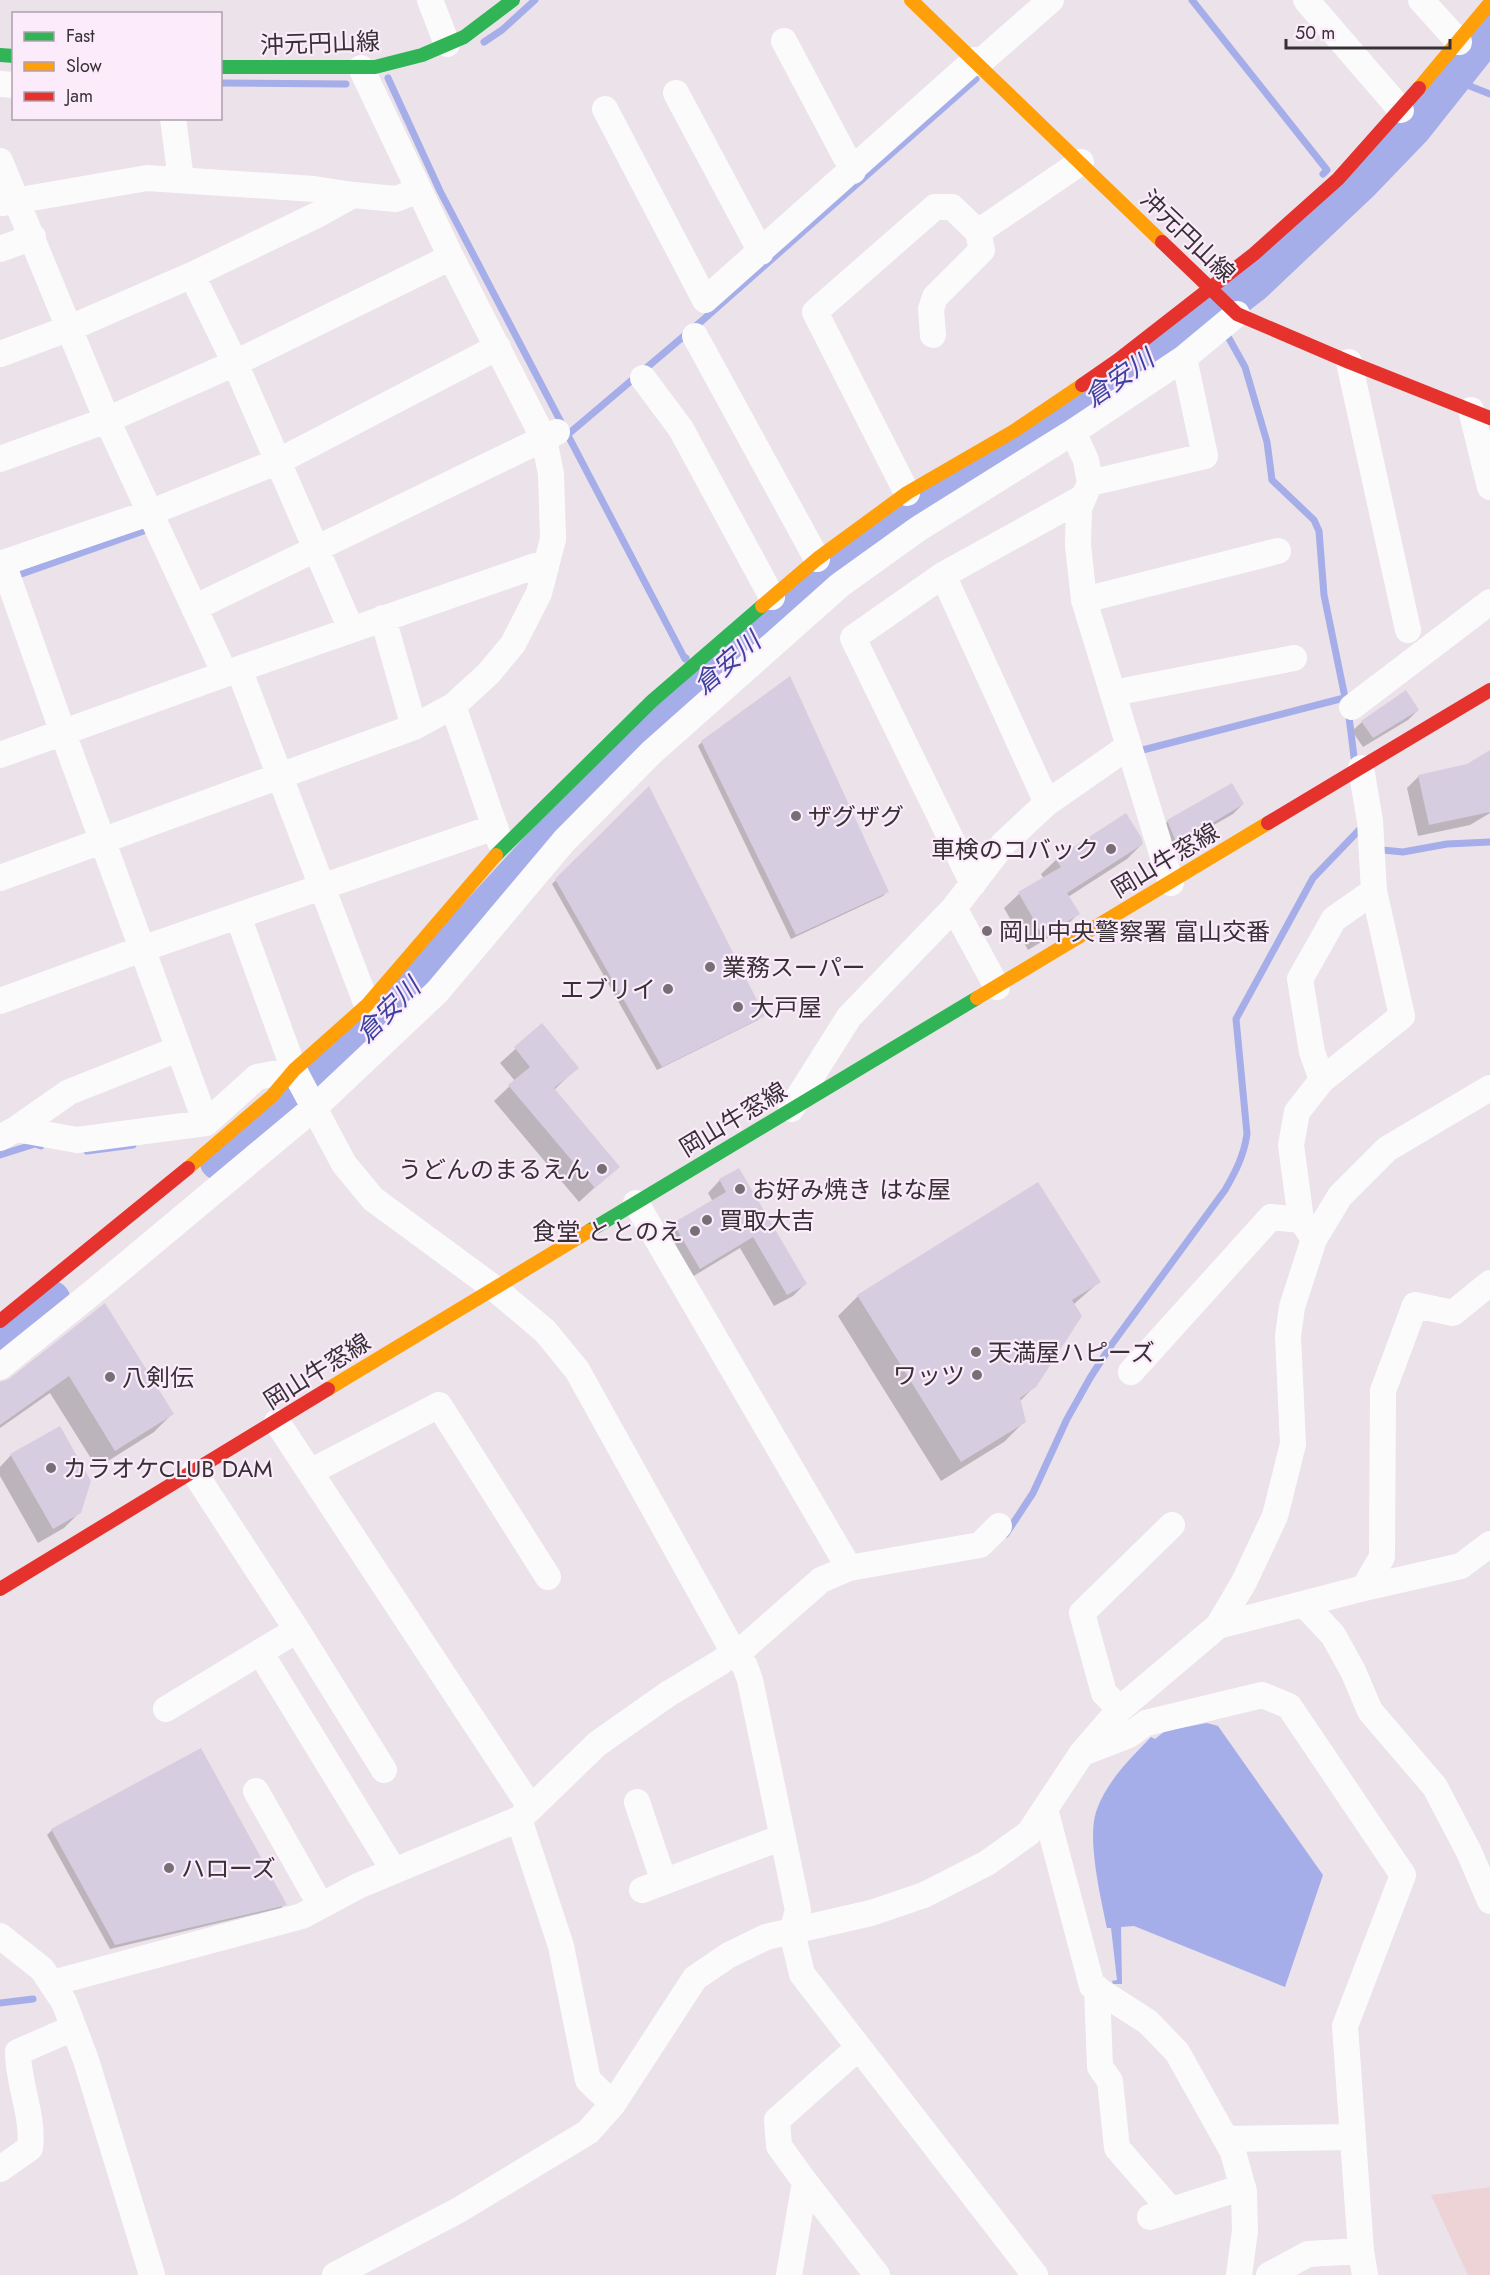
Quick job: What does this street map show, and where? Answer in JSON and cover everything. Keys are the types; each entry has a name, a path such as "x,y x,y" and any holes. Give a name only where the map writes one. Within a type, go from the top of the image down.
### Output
{"main road":[{"name":"沖元円山線","path":"222,68 375,67 422,55 464,37 513,0"},
{"name":"沖元円山線","path":"911,0 977,61 1235,312 1349,362 1481,414"},
{"path":"0,1321 210,1150 272,1096 305,1089 367,1005 499,837 666,716 769,591 813,553 903,487 1014,431 1215,293 1254,254 1338,179 1401,110 1490,3"},
{"name":"岡山牛窓線","path":"0,1589 278,1422 494,1288 1490,690"}],"street":[{"path":"430,0 447,44"},
{"path":"1306,0 1401,110"},
{"path":"1421,0 1459,42"},
{"path":"605,109 705,300 1048,1"},
{"path":"784,41 853,171"},
{"path":"0,878 414,727 453,706 488,674 513,644 539,593 553,539 550,435 498,347 451,257 361,68"},
{"path":"676,93 761,252"},
{"path":"173,120 181,180"},
{"path":"0,161 8,202 33,237 107,420 154,522 200,605 279,778 367,1005"},
{"path":"978,232 1081,162"},
{"path":"8,202 147,178 314,189 396,199 420,190"},
{"path":"0,354 192,275 319,214 353,195"},
{"path":"903,487 815,312 935,207 952,207 978,232 982,250 935,297 931,309 933,335"},
{"path":"0,249 33,237"},
{"path":"0,459 107,420 236,363 451,257"},
{"path":"192,275 236,363 351,629"},
{"path":"0,1367 103,1284 305,1089 437,992 564,841 652,752 666,716 918,529 1073,432 1185,358 1235,312"},
{"path":"695,336 813,553"},
{"path":"206,1124 5,572 154,522 279,461 498,347"},
{"path":"972,884 853,638 943,575 1087,490 1204,456 1185,358"},
{"path":"1349,362 1408,630"},
{"path":"643,378 681,429 769,591"},
{"path":"1481,414 1490,487"},
{"path":"1073,432 1086,460 1087,490 1079,508 1078,545 1084,600 1171,883"},
{"path":"200,605 320,554 550,435"},
{"path":"1084,600 1278,551"},
{"path":"0,755 351,629 535,566 546,567"},
{"path":"943,575 1047,803"},
{"path":"1352,707 1490,602"},
{"path":"383,618 414,727"},
{"path":"1113,693 1294,658"},
{"path":"0,1001 142,949 321,888 499,837 453,706"},
{"path":"789,1112 849,1017 957,913 972,884 1004,843 1047,803 1130,751"},
{"path":"335,2275 459,2210 588,2132 613,2104 695,1978 729,1955 766,1937 871,1913 924,1895 987,1863 1029,1833 1082,1753 1120,1709 1218,1626 1244,1582 1275,1516 1293,1444 1288,1336 1308,1229 1291,1145 1297,1112 1322,1080 1402,1016 1374,891 1370,821 1361,768"},
{"path":"1322,1080 1312,1052 1300,979 1334,919 1374,891"},
{"path":"957,913 997,987"},
{"path":"238,916 305,1089 344,1164 373,1199 494,1288 545,1331 576,1370 750,1680 798,1910 792,1932 802,1974 1035,2275"},
{"path":"8,1133 69,1092 178,1049"},
{"path":"8,1133 77,1140 206,1124 257,1077 305,1089"},
{"path":"1308,1229 1387,1149 1490,1088"},
{"path":"636,1203 849,1568"},
{"path":"1131,1372 1271,1217 1308,1229"},
{"path":"1364,1588 1382,1557 1383,1391 1415,1305 1453,1313 1490,1283"},
{"path":"310,1472 439,1405 548,1577"},
{"path":"278,1422 523,1821 561,1946 588,2080 613,2104"},
{"path":"194,1472 297,1630 384,1770"},
{"path":"1120,1709 1104,1693 1082,1613 1172,1525"},
{"path":"52,1983 302,1916 358,1886 523,1821 597,1744 668,1694 721,1662 738,1656 821,1580 849,1568 980,1545 999,1526"},
{"path":"1218,1626 1364,1588 1461,1566 1490,1544"},
{"path":"1304,1604 1333,1635 1353,1671 1370,1711 1435,1788 1469,1852 1490,1901"},
{"path":"165,1709 297,1630"},
{"path":"260,1652 394,1871"},
{"path":"1082,1753 1129,1735 1146,1722 1262,1695 1289,1706 1403,1875 1345,2026 1363,2263 1308,2254 1269,2275"},
{"path":"256,1791 321,1906"},
{"path":"637,1802 653,1886 783,1837"},
{"path":"1045,1809 1092,1986 1148,2022 1177,2052 1233,2152 1243,2187 1245,2231 1239,2275"},
{"path":"0,1936 42,1969 64,2002 86,2060 152,2275"},
{"path":"1097,1988 1100,2067 1110,2081 1117,2148 1160,2213 1243,2187"},
{"path":"0,2169 30,2148 32,2133 18,2069 9,2053 74,2028"},
{"path":"858,2049 777,2120 779,2146 878,2275"},
{"path":"1226,2139 1353,2137"},
{"path":"789,2275 805,2182"}],"shaded area":[{"path":"1490,2187 1490,2275 1468,2275 1431,2195"}],"water":[{"path":"1207,1723 1218,1726 1323,1875 1285,1987 1134,1926 1121,1927 1122,1984 1113,1984 1112,1981 1117,1980 1111,1928 1107,1928 1094,1853 1096,1812 1112,1781 1151,1737 1155,1739 1165,1731"}],"building":[{"name":"ザグザグ","path":"790,676 889,892 796,935 701,741"},
{"path":"1406,690 1419,710 1373,738 1361,721"},
{"path":"1490,750 1490,812 1429,825 1418,775 1467,764"},
{"path":"1232,783 1244,804 1177,844 1167,820"},
{"path":"649,786 765,1016 662,1067 555,879"},
{"path":"1126,813 1143,844 1067,893 1080,914 1043,936 1018,892 1061,867 1055,859"},
{"path":"542,1023 579,1068 554,1088 620,1167 595,1188 508,1085 530,1067 514,1047"},
{"path":"739,1168 807,1284 787,1295 753,1237 700,1269 673,1223 726,1192 719,1179"},
{"name":"天満屋ハピーズ","path":"1038,1182 1101,1282 1072,1300 1082,1316 1036,1387 1020,1398 1026,1422 961,1462 857,1295"},
{"name":"八剣伝","path":"105,1303 174,1414 115,1451 69,1376 0,1425 0,1382 9,1379"},
{"name":"カラオケCLUB DAM","path":"60,1426 91,1481 81,1513 53,1529 10,1454"},
{"name":"ハローズ","path":"201,1748 287,1905 115,1945 51,1829"}],"waterway":[{"path":"484,42 502,30 535,0"},
{"path":"1192,0 1327,170 1323,174"},
{"name":"倉安川","path":"219,1161 294,1102 415,985 652,727 797,602 910,514 1049,428 1210,316 1253,283 1361,181 1412,128 1490,30"},
{"path":"388,78 440,191 686,658"},
{"path":"566,436 704,319 976,79"},
{"path":"1452,79 1490,94"},
{"path":"222,83 346,84"},
{"path":"1226,333 1245,367 1267,442 1272,480 1314,520 1319,531 1324,595 1349,717 1354,757"},
{"path":"13,577 152,528"},
{"path":"1135,752 1344,698"},
{"path":"1006,1534 1033,1493 1067,1419 1090,1378 1233,1176 1242,1156 1247,1134 1236,1019 1313,878 1362,827"},
{"path":"1382,850 1403,852 1447,844 1490,842"},
{"path":"0,1155 35,1144 41,1146"},
{"path":"87,1151 133,1145"},
{"name":"倉安川","path":"0,1342 51,1300"},
{"path":"0,2003 33,1999"}],"traffic: fast":[{"path":"222,67 375,67 422,55 464,37 513,0"},
{"path":"0,55 12,56"},
{"path":"496,855 652,701 762,606"},
{"path":"589,1231 977,998"}],"traffic: slow":[{"path":"911,0 1162,242"},
{"path":"1419,88 1490,3"},
{"path":"762,606 817,559 907,493 1014,431 1082,385"},
{"path":"977,998 1268,823"},
{"path":"188,1168 272,1096 294,1070 367,1005 496,855"},
{"path":"328,1389 589,1231"}],"traffic: jam":[{"path":"1082,385 1118,360 1254,254 1338,179 1419,88"},
{"path":"1162,242 1237,314 1349,362 1490,418"},
{"path":"1268,823 1490,690"},
{"path":"0,1321 188,1168"},
{"path":"0,1589 328,1389"}],"place":[{"name":"ザグザグ","path":"796,816"},
{"name":"車検のコバック","path":"1111,849"},
{"name":"岡山中央警察署 富山交番","path":"987,931"},
{"name":"業務スーパー","path":"710,967"},
{"name":"エブリイ","path":"668,989"},
{"name":"大戸屋","path":"738,1007"},
{"name":"うどんのまるえん","path":"602,1169"},
{"name":"お好み焼き はな屋","path":"740,1189"},
{"name":"買取大吉","path":"707,1220"},
{"name":"食堂 ととのえ","path":"695,1231"},
{"name":"天満屋ハピーズ","path":"976,1352"},
{"name":"ワッツ","path":"977,1375"},
{"name":"八剣伝","path":"110,1377"},
{"name":"カラオケCLUB DAM","path":"51,1468"},
{"name":"ハローズ","path":"169,1868"}]}
